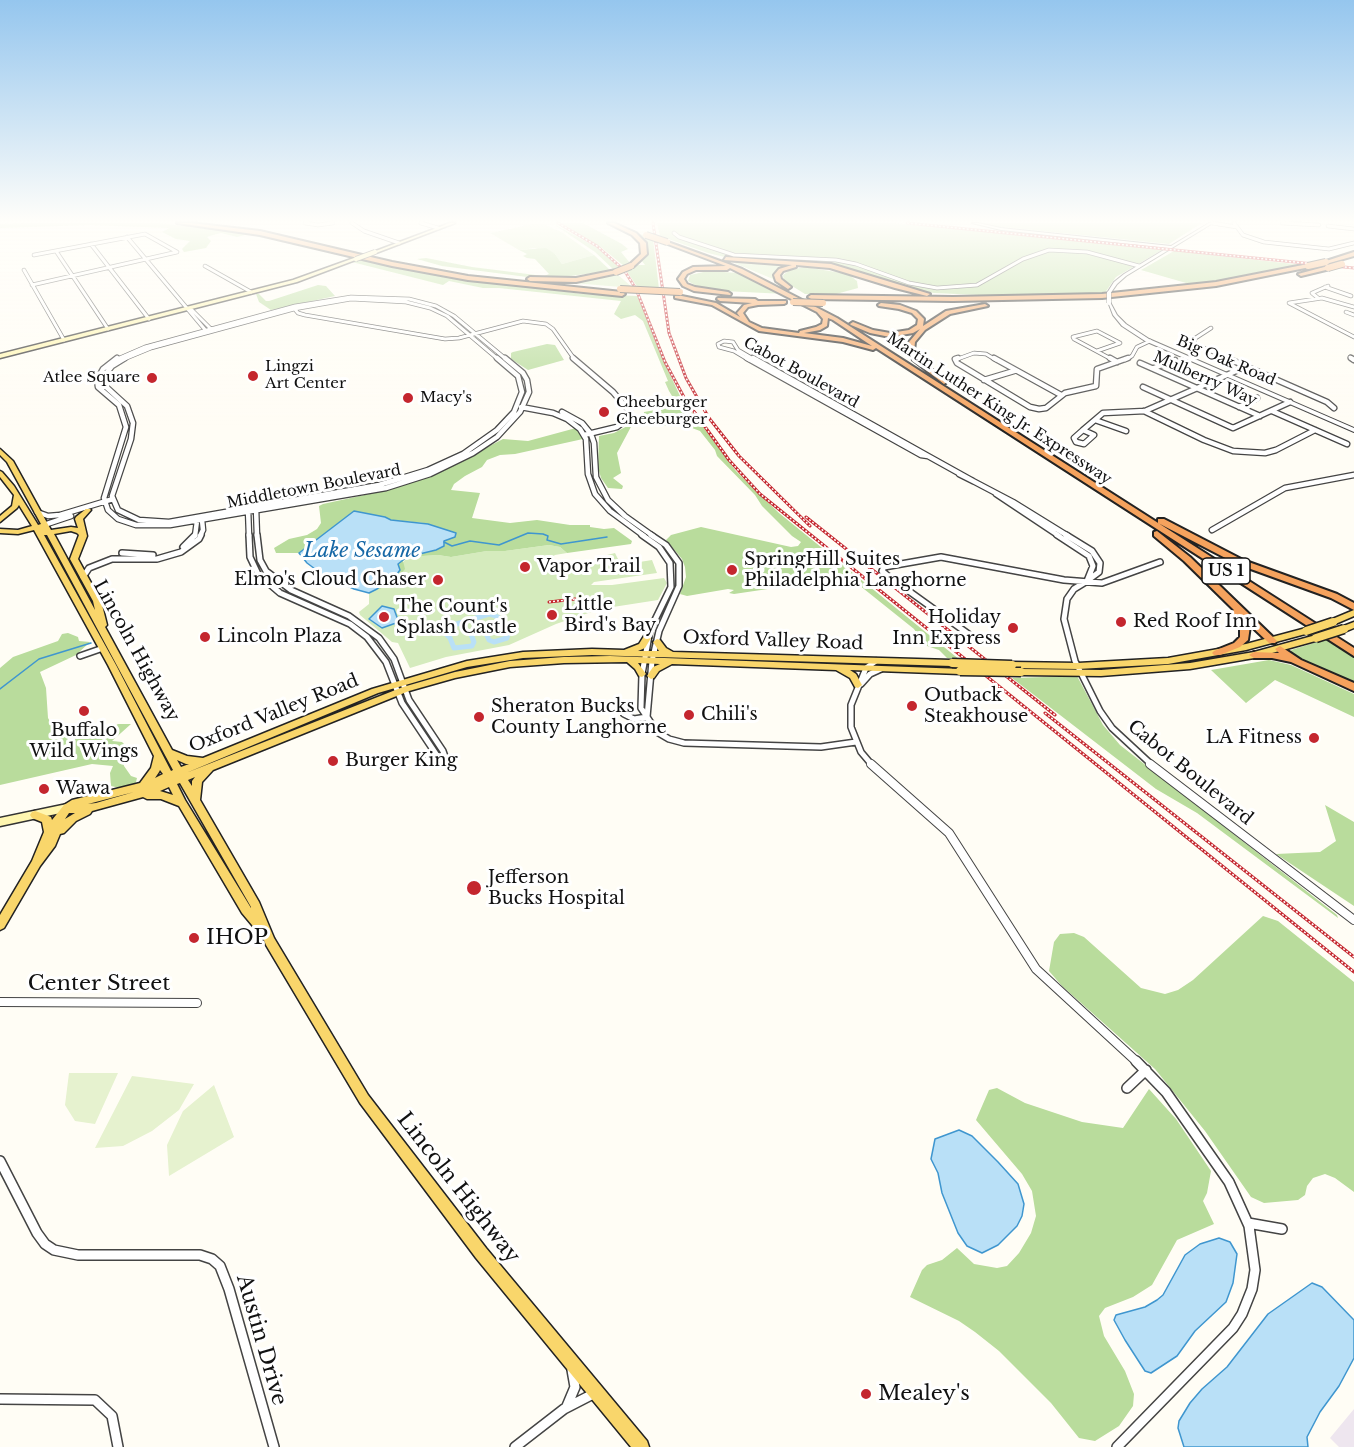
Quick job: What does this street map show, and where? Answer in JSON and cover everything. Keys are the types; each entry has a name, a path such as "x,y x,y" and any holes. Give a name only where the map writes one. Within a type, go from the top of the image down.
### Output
{"highway":[{"path":"615,291 680,296 784,299"},
{"path":"617,291 621,291"},
{"path":"707,291 793,302 868,304 1115,300 1208,291"},
{"name":"Martin Luther King Jr. Expressway","path":"782,291 814,307 1354,653"},
{"name":"Martin Luther King Jr. Expressway","path":"791,291 840,317 1354,645"},
{"path":"794,291 799,294"},
{"path":"814,307 825,317 826,324 818,329 804,332 764,328 748,322 740,313 742,308 750,304 784,299 849,296 861,291"},
{"path":"912,291 927,294 1016,301"},
{"path":"952,388 915,359 910,349 913,340 937,319 954,310 1016,301 1153,291"},
{"path":"680,296 728,294"},
{"path":"680,296 717,305 761,330 853,342 872,348 908,367"},
{"path":"812,297 1016,301"},
{"path":"840,317 862,329 883,334 908,333 921,325 920,318 909,310 868,304"},
{"path":"1097,488 1166,540 1276,645 1298,662"},
{"path":"1161,521 1234,560 1354,602"},
{"path":"1200,572 1246,629 1246,635 1241,643 1217,653"},
{"path":"1334,596 1354,607"},
{"path":"1254,655 1279,656 1298,662 1354,687"}],"main road":[{"path":"0,356 256,291"},
{"path":"0,443 10,461"},
{"name":"Lincoln Highway","path":"0,451 10,461 36,512 42,529"},
{"name":"Lincoln Highway","path":"0,473 42,529 102,641 182,804 246,910 268,937"},
{"path":"0,520 16,505 18,495"},
{"path":"88,510 79,519 83,536 74,554 75,563 97,601 102,641"},
{"path":"0,531 71,529 80,531 83,536"},
{"name":"Oxford Valley Road","path":"67,808 96,807 401,686 460,666 509,657 572,652 866,668 1021,672 1190,666 1254,655 1306,631 1354,613"},
{"name":"Oxford Valley Road","path":"676,658 952,663 1080,670 1159,662 1276,645 1317,638 1354,625"},
{"path":"642,674 636,665 624,656 639,647 647,638"},
{"name":"Lincoln Highway","path":"102,641 169,752 196,804 255,905 268,937 346,1072 466,1235 641,1447"},
{"path":"657,642 663,650 676,658"},
{"path":"651,676 659,667 676,658"},
{"path":"834,666 850,673 858,687"},
{"path":"169,752 186,760 211,761"},
{"path":"132,794 149,779 156,769 158,757"},
{"path":"196,804 197,781 211,761"},
{"path":"132,794 162,795 182,804"},
{"name":"Oxford Valley Road","path":"67,808 75,803 132,794"},
{"path":"52,833 73,818 96,807"},
{"path":"0,822 67,808"},
{"path":"0,925 67,808"},
{"path":"34,815 47,820 52,833"}],"street":[{"path":"35,291 64,340"},
{"path":"82,291 108,329"},
{"path":"127,291 149,319"},
{"path":"172,291 188,309 187,311 209,331"},
{"name":"Big Oak Road","path":"1111,291 1109,303 1115,315 1124,325 1150,341 1354,430"},
{"path":"1318,291 1312,293 1318,298"},
{"path":"1335,291 1351,296"},
{"path":"1331,299 1343,294"},
{"path":"1294,295 1303,300"},
{"path":"42,529 104,502 126,427 119,405 98,387 99,374 112,362 131,352 293,308 351,297 405,299 441,309 476,333 523,373 529,388 521,405"},
{"path":"1354,306 1331,299 1318,298 1290,304 1354,337"},
{"path":"293,308 351,299 402,301 422,305 443,314 518,376 523,387 521,405"},
{"path":"293,308 305,315 442,339 471,335 520,322 540,322 551,328 561,344 562,352 624,409 627,420 613,429 588,434"},
{"path":"1346,312 1354,315"},
{"path":"1211,328 1194,339 1195,344 1327,402 1334,408"},
{"path":"36,512 48,516 60,515 112,499 133,433 133,423 128,406 104,385 104,376 112,366 130,355 209,331"},
{"path":"1097,351 1120,343 1097,331 1073,337 1074,339 1117,362"},
{"name":"Cabot Boulevard","path":"928,456 921,455 734,351 720,348 718,344 724,341 733,342 738,350 928,456 961,477 996,494 1089,556 1093,566 1086,582 1072,592 1065,611 1066,633 1080,670 1106,719 1135,752 1354,920"},
{"path":"1061,395 982,353 955,359 957,363 1034,409 1046,408 1061,395 1092,388 1097,383 1096,370 1127,359 1132,356 1137,346 1150,341"},
{"path":"1154,368 1175,360"},
{"name":"Mulberry Way","path":"1140,363 1260,416"},
{"path":"1083,430 1094,435 1084,444 1076,442 1074,438 1083,430 1095,420 1108,412 1144,411 1245,367"},
{"path":"984,380 1014,371"},
{"path":"1143,387 1233,428 1290,402"},
{"path":"1239,407 1257,398"},
{"path":"521,405 563,417 588,434 594,443 596,477 602,491 620,512 666,545 679,563 679,586 642,674 641,708 652,727 661,735 684,743 821,747 856,742"},
{"name":"Middletown Boulevard","path":"104,502 118,519 136,525 160,526 372,491 430,474 464,458 486,445 510,425 521,405"},
{"path":"1144,411 1204,440 1233,451 1265,453 1276,450 1315,430"},
{"path":"1272,411 1347,444"},
{"path":"1095,420 1126,431"},
{"path":"588,434 588,474 598,497 610,511 659,547 670,563 671,587 647,638 651,676 647,717"},
{"path":"1212,530 1285,488 1354,475"},
{"name":"Middletown Boulevard","path":"112,499 121,513 139,520 168,522 199,520"},
{"path":"248,511 250,557 258,574 280,593 350,624 367,637 383,657 401,686 409,700 443,750 447,765 437,755 402,703 401,686 385,645 367,627 349,616 291,590 267,571 258,552 256,509"},
{"path":"75,563 90,563 118,554 154,555 174,551 193,538 199,520"},
{"path":"83,577 89,568 112,559 157,559 181,552 199,539 199,520"},
{"path":"974,638 888,576 882,571 884,567 941,557 1086,582 1113,581 1160,562"},
{"path":"80,656 102,641"},
{"path":"876,661 866,668 850,712 856,742 861,752 877,771 948,833 1036,969 1146,1070 1180,1111 1229,1182 1248,1223 1254,1250 1255,1270 1252,1289 1242,1314 1233,1328 1117,1447"},
{"path":"858,687 868,675 885,668"},
{"path":"624,714 634,719 647,717"},
{"path":"422,762 437,755"},
{"name":"Center Street","path":"0,1002 197,1003"},
{"path":"1126,1088 1146,1070"},
{"name":"Austin Drive","path":"0,1161 37,1233 45,1244 54,1250 78,1255 200,1255 212,1259 220,1266 230,1289 273,1447"},
{"path":"1248,1223 1282,1229"},
{"path":"564,1408 575,1387 569,1362"},
{"path":"515,1447 564,1408 595,1393"},
{"path":"0,1399 94,1400 106,1408 112,1416 118,1447"}],"shaded area":[{"path":"1354,1409 1354,1447 1339,1447 1330,1438"}],"green space":[{"path":"301,291 330,291 335,296 271,310 259,302 256,294 269,301"},
{"path":"523,291 638,296 680,396 736,471 779,513 960,660 947,658 939,650 924,645 914,629 849,577 734,594 729,593 734,590 728,589 687,596 680,594 686,577 685,567 682,559 666,540 671,535 701,527 791,547 798,546 801,542 762,506 755,495 717,456 700,431 692,428 642,424 644,412 678,406 665,382 668,381 643,321 635,315 621,319 614,314 621,301"},
{"path":"720,291 778,291 786,294"},
{"path":"799,291 849,291 836,294 805,294"},
{"path":"921,291 1106,291 1104,294 1002,296"},
{"path":"547,344 555,345 564,360 528,370 511,359 513,352"},
{"path":"633,423 617,453 621,473 613,478 623,486 622,489 608,488 601,478 598,467 599,436 614,433"},
{"path":"576,428 583,439 515,454 500,455 487,460 482,467 454,484 451,490 480,493 472,518 510,523 537,520 570,525 590,525 590,527 604,529 614,528 632,541 631,544 567,553 560,547 549,545 451,557 438,555 407,557 444,546 444,541 455,537 453,532 424,523 391,520 354,511 299,553 276,553 274,548 289,539 307,535 317,529 321,523 319,506 323,504 392,489 434,475 503,439 528,441"},
{"path":"549,545 560,547 567,553 555,555 545,562 556,567 567,564 578,568 596,564 607,555 615,553 621,565 652,560 657,573 594,582 591,585 612,585 664,578 667,583 658,600 600,609 556,624 509,645 446,657 410,668 398,643 392,642 360,615 359,612 369,604 369,593 387,585 407,557 438,555 451,557"},
{"path":"407,557 403,561 405,569 392,584 369,593 394,577 399,572 398,564"},
{"path":"68,633 78,637 79,641 90,642 76,655 40,672 46,688 48,718 54,728 61,731 91,735 103,733 118,724 131,724 112,741 122,742 126,746 124,766 131,776 137,778 134,786 124,789 111,786 110,773 113,766 92,764 0,785 0,668 13,657 58,641 62,634"},
{"path":"1327,639 1354,657 1354,684 1292,655 1291,650"},
{"path":"1269,660 1291,665 1354,694 1354,717 1275,680 1246,703 1211,670"},
{"path":"1077,676 1103,725 1120,745 1338,918 1197,813 1156,789 1012,678"},
{"path":"1325,805 1354,822 1354,906 1276,854 1320,852 1336,841"},
{"path":"1263,916 1278,921 1354,982 1354,1192 1335,1178 1325,1174 1313,1178 1307,1186 1305,1195 1298,1200 1264,1203 1251,1197 1205,1131 1155,1069 1062,986 1049,971 1054,942 1060,934 1074,933 1084,937 1141,988 1165,994 1178,990 1193,980"},
{"path":"69,1073 118,1073 95,1124 75,1121 65,1105"},
{"path":"132,1076 194,1084 179,1110 152,1131 123,1146 95,1148"},
{"path":"214,1085 234,1137 169,1176 167,1145 183,1111"},
{"path":"997,1088 1025,1103 1082,1122 1123,1128 1149,1089 1176,1119 1211,1171 1207,1193 1203,1201 1214,1224 1177,1240 1152,1285 1133,1297 1105,1308 1099,1316 1104,1336 1125,1371 1134,1394 1133,1406 1119,1426 1095,1441 1079,1438 1051,1403 999,1351 975,1332 959,1321 910,1297 922,1270 927,1265 942,1260 957,1248 974,1264 997,1268 1007,1266 1019,1253 1031,1233 1036,1216 1032,1191 1022,1174 976,1120 989,1090"}],"water":[{"name":"Lake Sesame","path":"354,511 391,520 428,524 456,533 455,537 444,541 444,546 436,550 407,557 398,564 400,570 397,574 369,593 323,575 307,563 299,553"},
{"name":"The Count's Splash Castle","path":"382,606 394,609 398,620 396,623 382,628 369,619"},
{"path":"959,1130 972,1136 1018,1184 1024,1204 1017,1226 998,1245 982,1253 967,1246 958,1233 931,1159 935,1139"},
{"path":"1219,1238 1230,1242 1237,1254 1233,1283 1226,1302 1195,1331 1177,1356 1151,1373 1145,1371 1114,1320 1116,1315 1145,1307 1157,1300 1163,1295 1185,1255 1200,1244"},
{"path":"1312,1283 1322,1287 1354,1320 1354,1358 1307,1437 1308,1447 1184,1447 1178,1428 1179,1421 1190,1403 1227,1367 1268,1314"}],"waterway":[{"path":"444,542 452,546 470,541 499,545 528,533 543,534 548,536 547,540 561,544 607,537"},
{"path":"489,614 498,617 508,634 507,638 494,642 489,640 484,629 478,628 470,632 474,642 472,646 454,648 450,638 444,632 447,627 489,614"},
{"path":"0,689 39,659 91,643"}],"railway":[{"path":"637,291 665,362 685,399 729,460 760,494 1354,972"},
{"path":"663,291 669,333 686,378 709,418 739,456 810,526"},
{"path":"806,517 1055,715"},
{"path":"549,602 575,599"},
{"path":"1045,713 1354,957"}],"place":[{"name":"Lingzi Art Center","path":"253,376"},
{"name":"Atlee Square","path":"152,378"},
{"name":"Macy's","path":"408,398"},
{"name":"Cheeburger Cheeburger","path":"604,412"},
{"name":"Vapor Trail","path":"525,567"},
{"name":"SpringHill Suites Philadelphia Langhorne","path":"732,570"},
{"name":"Elmo's Cloud Chaser","path":"438,580"},
{"name":"Little Bird's Bay","path":"552,615"},
{"name":"The Count's Splash Castle","path":"384,617"},
{"name":"Red Roof Inn","path":"1121,622"},
{"name":"Holiday Inn Express","path":"1013,628"},
{"name":"Lincoln Plaza","path":"205,637"},
{"name":"Outback Steakhouse","path":"912,706"},
{"name":"Buffalo Wild Wings","path":"84,711"},
{"name":"Chili's","path":"689,715"},
{"name":"Sheraton Bucks County Langhorne","path":"479,717"},
{"name":"LA Fitness","path":"1314,738"},
{"name":"Burger King","path":"333,761"},
{"name":"Wawa","path":"44,789"},
{"name":"Jefferson Bucks Hospital","path":"474,888"},
{"name":"IHOP","path":"194,938"},
{"name":"Mealey's","path":"866,1394"}]}
